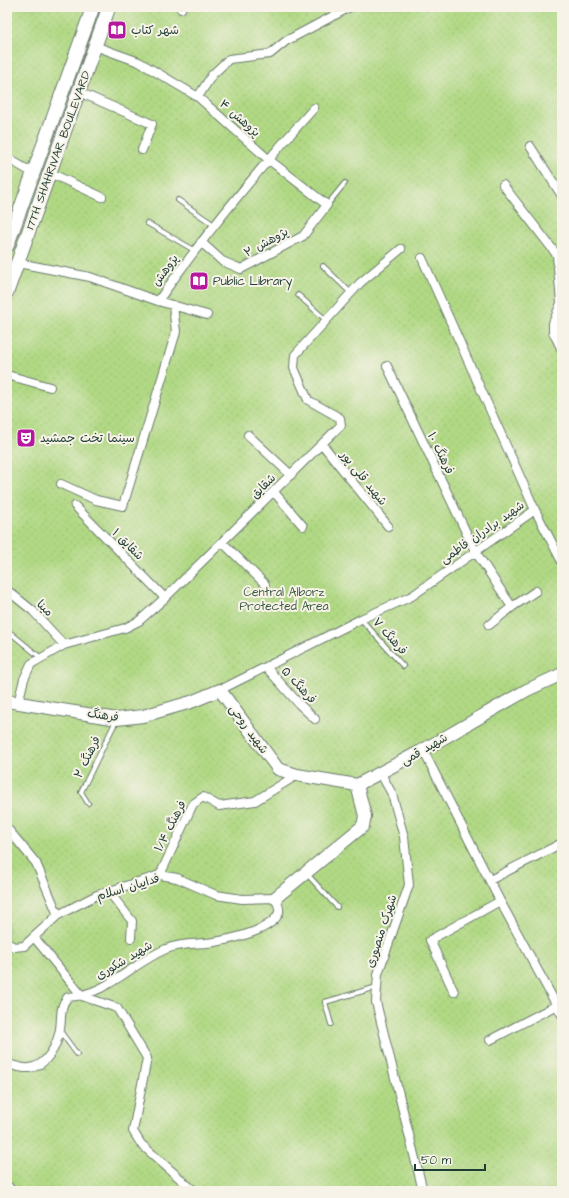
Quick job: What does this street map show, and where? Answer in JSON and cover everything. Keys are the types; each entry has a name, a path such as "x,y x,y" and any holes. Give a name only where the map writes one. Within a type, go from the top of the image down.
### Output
{"main road":[{"name":"17TH SHAHRIVAR BOULEVARD","path":"8,241 93,7"},
{"name":"17TH SHAHRIVAR BOULEVARD","path":"7,292 71,111 110,7"},
{"path":"56,106 71,111"}],"street":[{"path":"198,97 212,75 229,59 270,54 286,41 350,7"},
{"name":"پژوهش ۴","path":"95,46 139,62 198,97 268,159 327,205"},
{"path":"78,92 152,124 142,150"},
{"name":"پژوهش","path":"18,263 90,277 158,301 194,250 202,242 214,225 268,159 314,108"},
{"path":"530,146 562,196"},
{"path":"7,158 33,172"},
{"path":"50,173 102,196"},
{"path":"503,185 560,253 561,303 553,323 553,332 562,350"},
{"name":"پژوهش ۲","path":"202,242 222,261 241,270 303,236 327,205"},
{"name":"شقایق","path":"12,702 31,664 40,658 64,645 125,628 139,621 165,598 341,425 340,418 308,400 294,368 294,355 360,283 401,249"},
{"name":"شهید برادران فاطمی","path":"220,690 361,619 412,596 535,510 422,258"},
{"path":"158,301 207,315"},
{"path":"61,484 96,500 123,506 176,332 173,305"},
{"name":"فرهنگ ۱۰","path":"386,366 475,551 512,607"},
{"path":"7,374 50,387"},
{"path":"248,435 291,475"},
{"name":"شهید قلی پور","path":"322,444 388,526"},
{"path":"274,492 303,526"},
{"name":"شقایق ۱","path":"75,506 165,598"},
{"path":"535,510 562,562"},
{"path":"222,542 265,584"},
{"name":"مینا","path":"7,590 33,611 64,645"},
{"path":"489,625 536,591"},
{"name":"فرهنگ ۵","path":"266,667 299,704 316,719"},
{"name":"شهید قمی","path":"356,785 381,774 527,690 562,674"},
{"name":"فرهنگ","path":"12,702 117,719 143,716 191,702 220,690"},
{"name":"شهید روحی","path":"220,690 278,768 297,775"},
{"path":"423,750 500,901 562,1015"},
{"name":"شهرک منصوری","path":"381,774 392,794 404,838 409,885 378,974 376,1002 423,1191"},
{"path":"275,898 363,826 364,816 356,785 297,775"},
{"name":"فرهنگ ۱/۴","path":"160,875 192,804 203,797 219,806 255,801 297,775"},
{"path":"7,828 36,863 58,915"},
{"path":"490,880 562,843"},
{"name":"فداییان اسلام","path":"7,942 14,947 24,946 58,915 97,895 160,875 177,878 216,895 242,899 275,898"},
{"path":"109,892 132,921 131,938"},
{"name":"شهید شکوری","path":"7,1064 28,1068 42,1063 51,1053 60,1031 62,1002 68,997 82,996 113,983 151,957 167,949 192,943 219,942 260,930 271,922 279,913 279,905 275,898"},
{"path":"454,992 430,940 500,901"},
{"path":"34,937 82,996 117,1008 147,1058 133,1131 141,1144 194,1191"},
{"path":"490,1040 557,1005"}],"lane":[{"path":"327,205 345,183"},
{"path":"178,200 214,225"},
{"path":"147,223 194,250"},
{"path":"323,266 351,293"},
{"path":"298,295 326,320"},
{"name":"فرهنگ ۷","path":"361,619 403,666"},
{"path":"7,630 40,658"},
{"name":"فرهنگ ۲","path":"88,803 81,792 117,719"},
{"path":"305,872 338,906"},
{"path":"331,1024 325,1002 377,987"},
{"path":"60,1031 77,1054"}],"green space":[{"name":"Central Alborz Protected Area","path":"7,7 562,7 562,1191 7,1191"}],"place":[{"name":"شهر کتاب","path":"117,30"},
{"name":"Public Library","path":"199,281"},
{"name":"سینما تخت جمشید","path":"26,438"}]}
